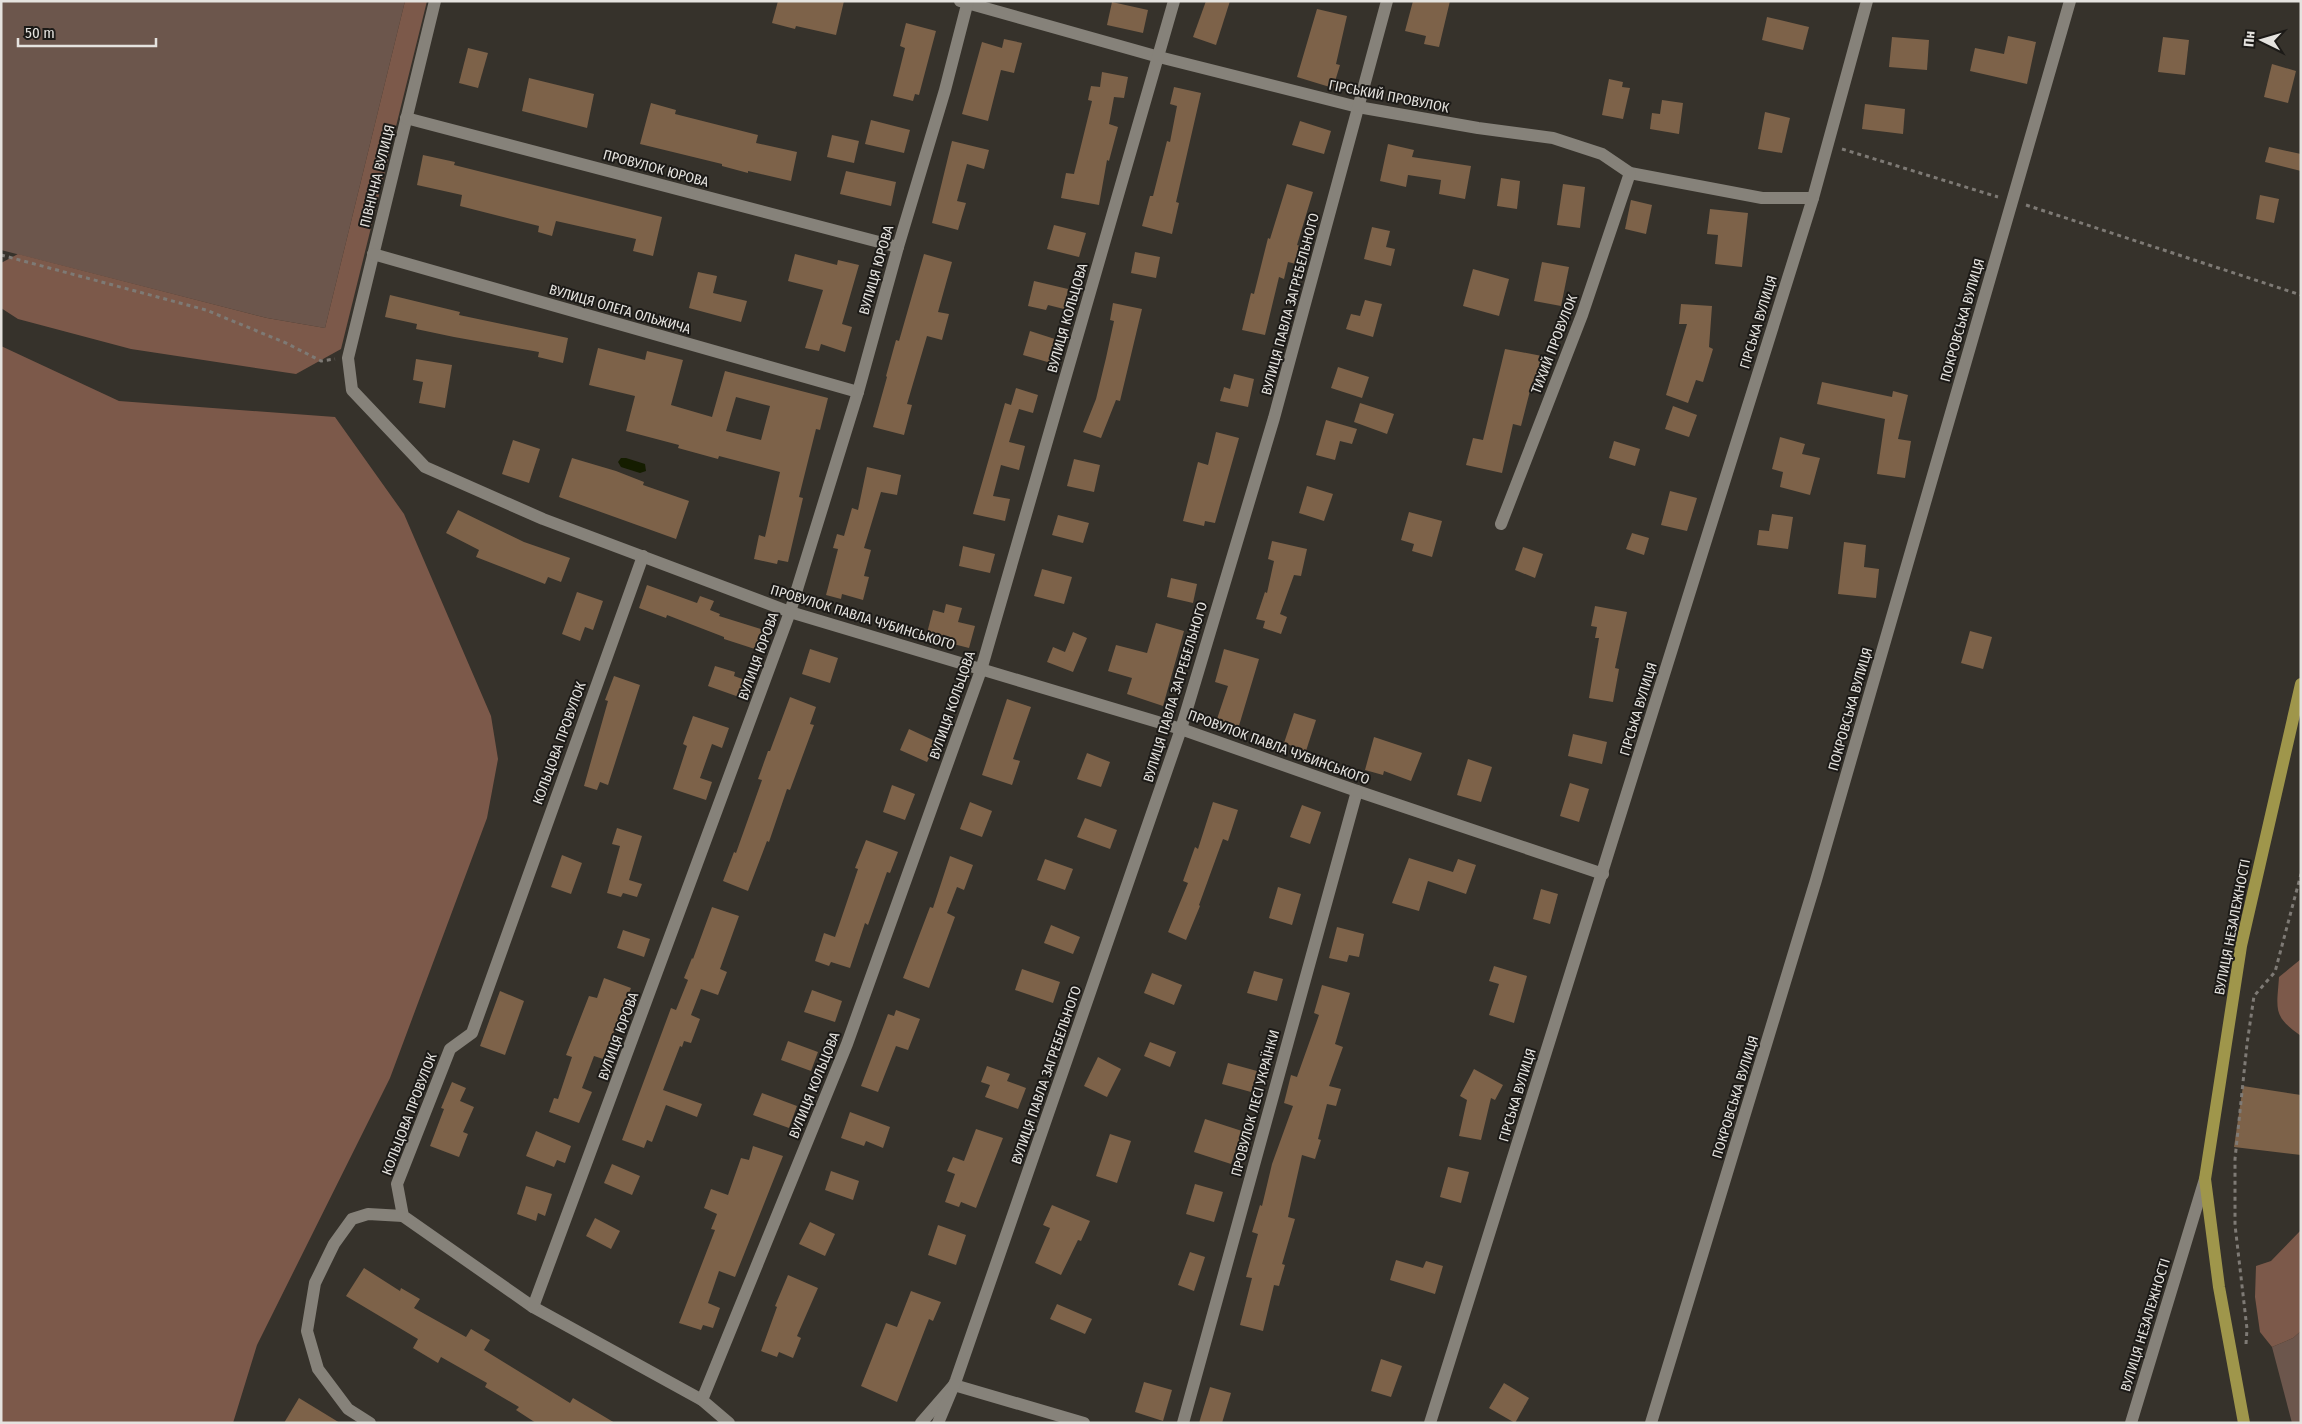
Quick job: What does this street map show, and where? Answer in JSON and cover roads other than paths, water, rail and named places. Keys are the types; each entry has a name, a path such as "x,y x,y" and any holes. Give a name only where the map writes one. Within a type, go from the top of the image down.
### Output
{"main road":[{"name":"ВУЛИЦЯ НЕЗАЛЕЖНОСТІ","path":"2244,1423 2219,1287 2205,1179 2241,946 2301,684"}],"street":[{"name":"ПІВНІЧНА ВУЛИЦЯ","path":"348,358 435,1"},
{"name":"ВУЛИЦЯ КОЛЬЦОВА","path":"702,1400 847,1044 981,670 1174,1"},
{"name":"ВУЛИЦЯ ПАВЛА ЗАГРЕБЕЛЬНОГО","path":"938,1423 955,1382 1181,728 1274,418 1387,1"},
{"name":"ГІРСЬКА ВУЛИЦЯ","path":"1430,1423 1813,198 1867,1"},
{"name":"ПОКРОВСЬКА ВУЛИЦЯ","path":"1651,1423 1816,880 2070,1"},
{"name":"ГІРСЬКИЙ ПРОВУЛОК","path":"965,2 1159,56 1358,107 1478,128 1553,138 1602,154 1630,173 1762,198 1813,198"},
{"name":"ВУЛИЦЯ ЮРОВА","path":"534,1306 790,612 858,392 898,246 945,90 965,2"},
{"name":"ПРОВУЛОК ЮРОВА","path":"406,118 898,246"},
{"name":"ТИХИЙ ПРОВУЛОК","path":"1501,524 1582,316 1630,173"},
{"name":"ВУЛИЦЯ ОЛЕГА ОЛЬЖИЧА","path":"373,254 858,392"},
{"name":"ПРОВУЛОК ПАВЛА ЧУБИНСЬКОГО","path":"348,358 352,390 425,467 543,519 790,612 1181,728 1357,791 1603,874"},
{"name":"КОЛЬЦОВА ПРОВУЛОК","path":"403,1216 397,1184 450,1049 472,1032 642,556"},
{"name":"ПРОВУЛОК ЛЕСІ УКРАЇНКИ","path":"1183,1423 1357,791"},
{"name":"ВУЛИЦЯ НЕЗАЛЕЖНОСТІ","path":"2131,1423 2205,1179"},
{"path":"370,1423 348,1410 318,1369 308,1331 315,1283 334,1244 352,1218 368,1214 403,1216 534,1306 702,1400 729,1423"},
{"path":"921,1423 955,1382 1084,1423"}]}
